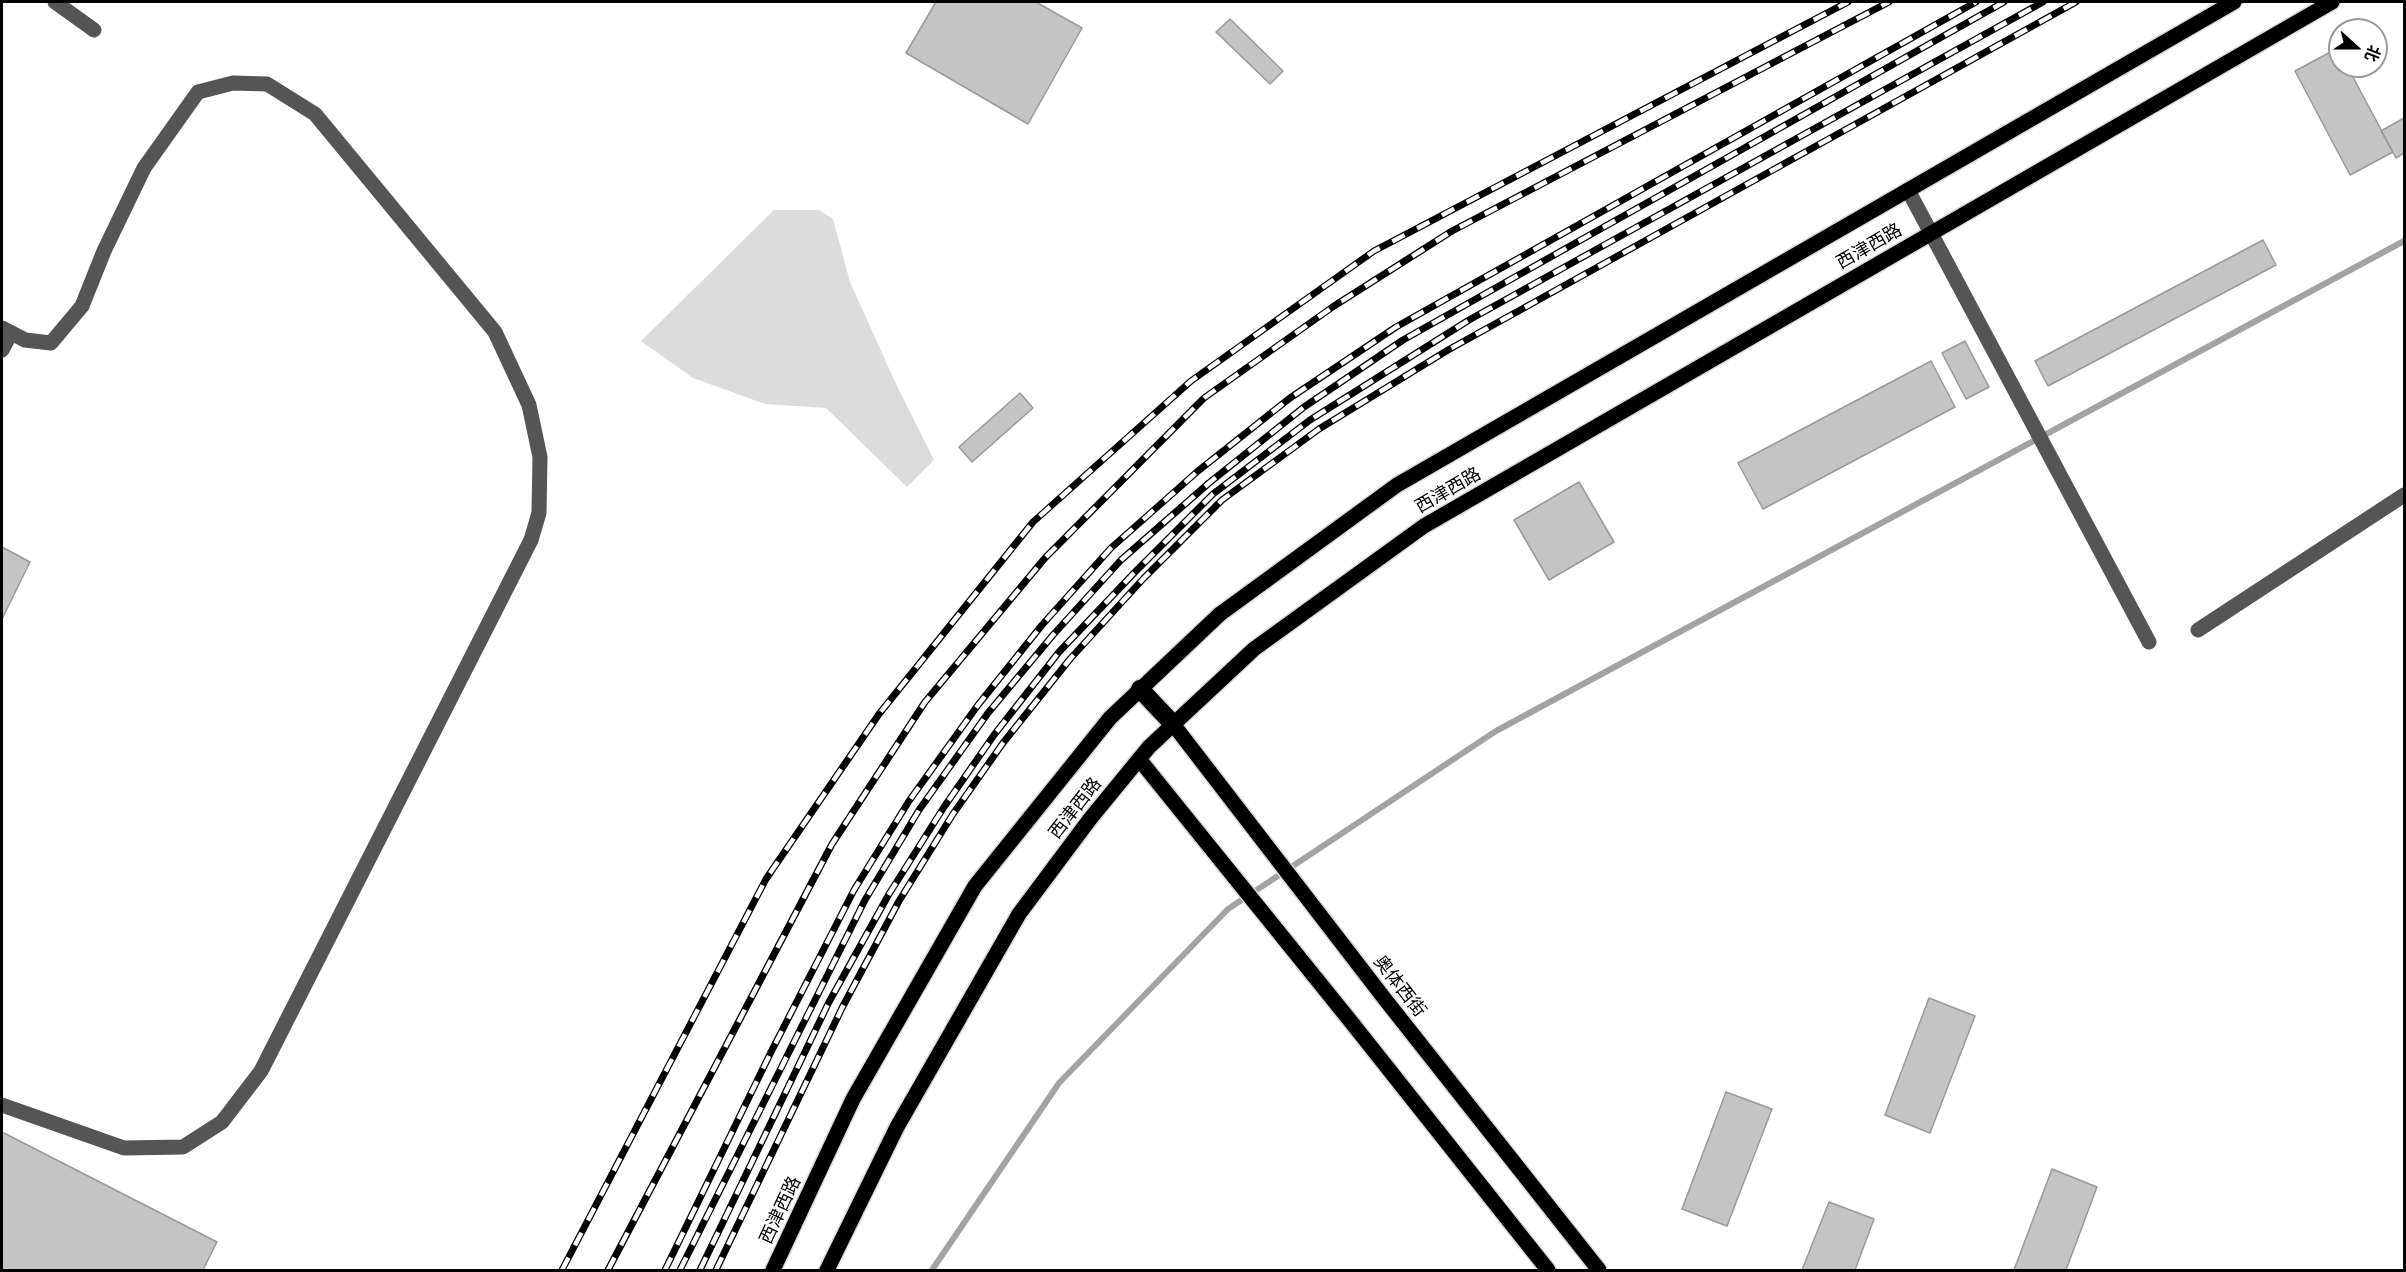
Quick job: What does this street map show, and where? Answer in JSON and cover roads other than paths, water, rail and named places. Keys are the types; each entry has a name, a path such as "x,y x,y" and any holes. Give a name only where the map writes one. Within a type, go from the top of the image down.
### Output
{"highway":[{"path":"1140,689 1173,724"}],"main road":[{"name":"西津西路","path":"773,1270 854,1099 975,886 1110,718 1220,614 1397,485 2234,2"},
{"name":"西津西路","path":"827,1270 897,1127 1019,914 1090,819 1139,759 1254,649 1424,526 2332,2"},
{"name":"奥体西街","path":"1173,724 1384,998 1599,1270"},
{"path":"1139,759 1548,1270"}],"street":[{"path":"55,2 94,30"},
{"path":"2,350 6,330 25,340 51,342 82,306 104,252 144,168 198,92 233,83 267,84 315,114 495,332 528,405 540,457 539,513 531,540 261,1071 222,1122 183,1146 124,1148 2,1105"},
{"path":"1908,190 2149,642"},
{"path":"2198,630 2404,495"}],"waterway":[{"path":"932,1270 1059,1083 1228,909 1496,731 2404,241"}],"railway":[{"path":"562,1270 766,879 879,714 1033,522 1191,381 1374,251 1848,2"},
{"path":"608,1270 832,844 925,702 1045,558 1204,398 1334,306 1452,231 1889,2"},
{"path":"665,1270 771,1052 854,890 909,801 978,705 1042,625 1111,548 1198,471 1290,398 1396,327 1976,2"},
{"path":"680,1270 865,900 919,810 988,713 1053,635 1121,560 1209,483 1304,407 1403,340 2004,2"},
{"path":"700,1270 829,1002 889,894 944,807 994,735 1059,652 1213,494 1310,420 1469,320 2043,2"},
{"path":"716,1270 842,1008 899,901 953,814 1003,743 1070,659 1143,579 1222,500 1319,429 1448,350 2076,2"}]}
